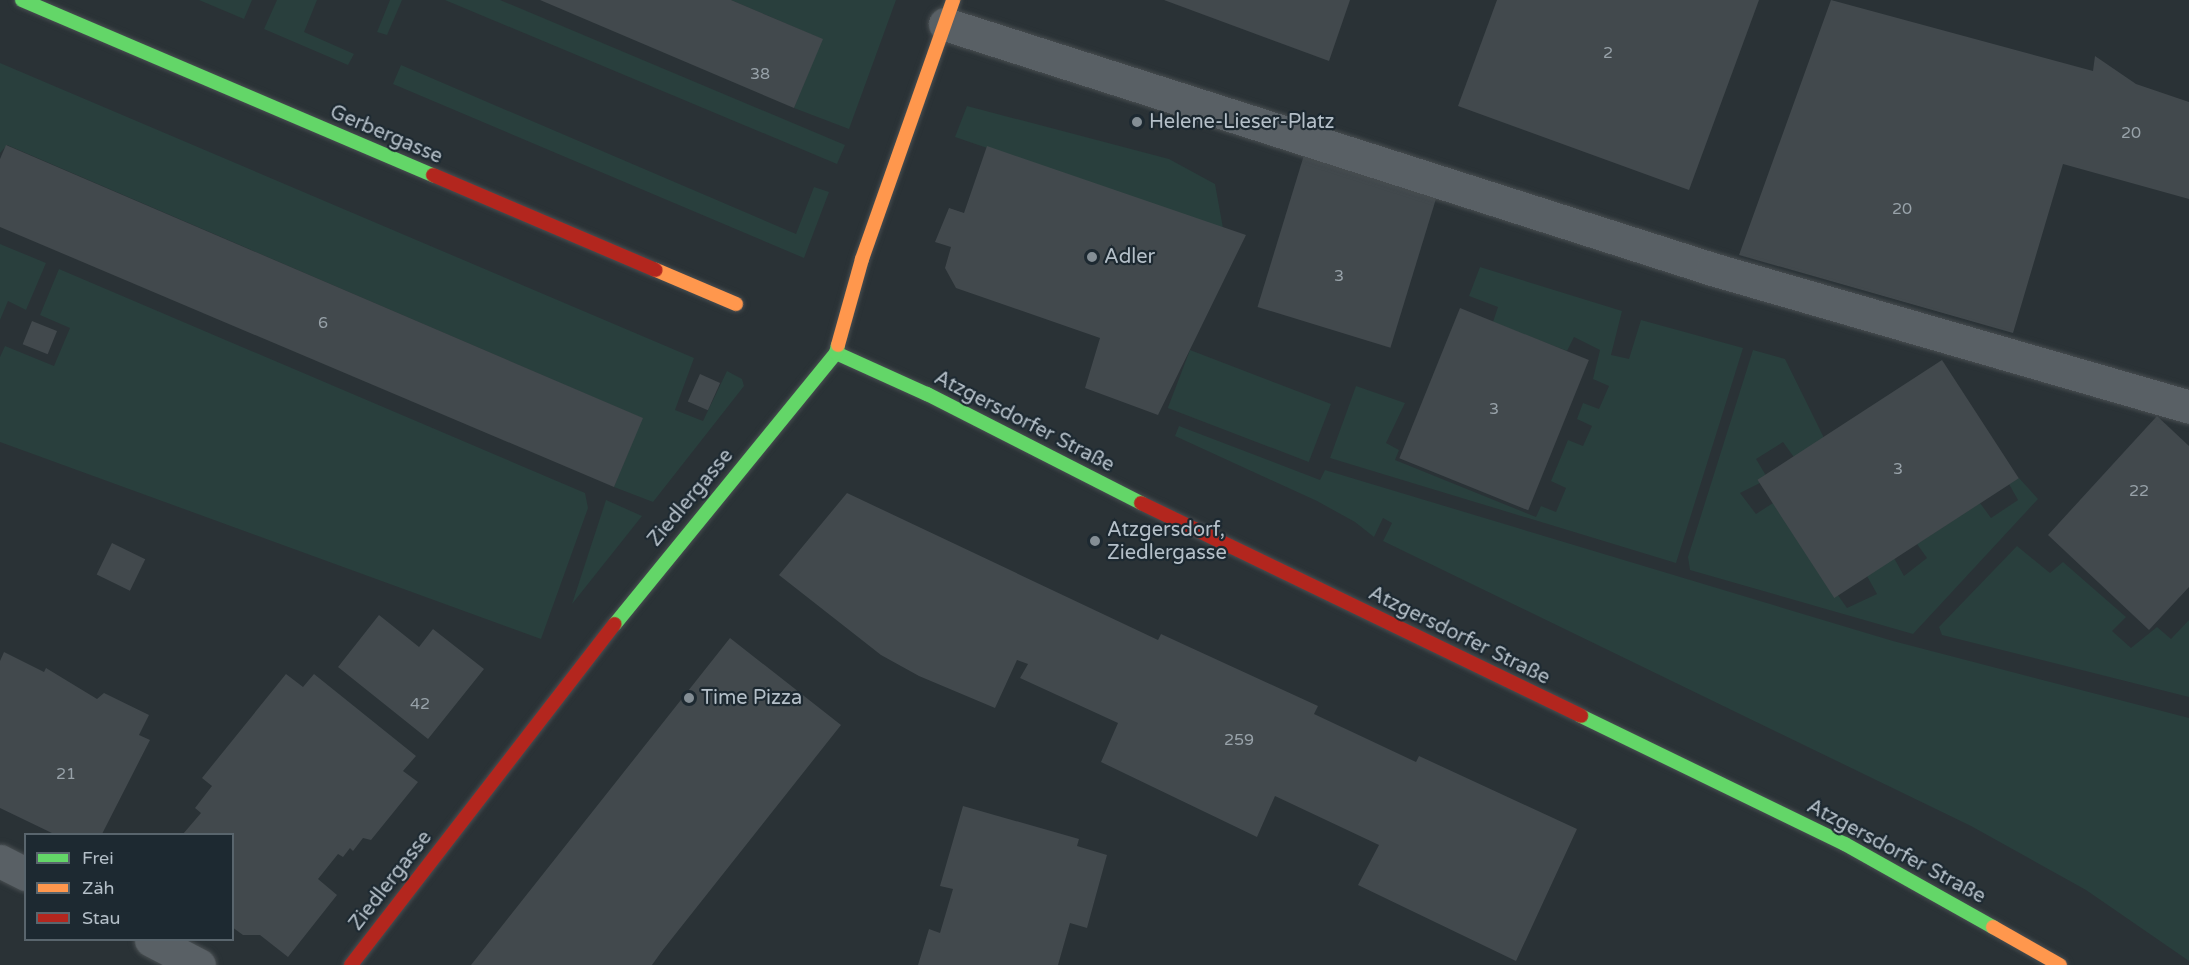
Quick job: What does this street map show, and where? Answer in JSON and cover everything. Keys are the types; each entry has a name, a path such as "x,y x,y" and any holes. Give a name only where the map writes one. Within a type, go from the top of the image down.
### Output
{"street":[{"name":"Gerbergasse","path":"22,0 736,304"},
{"path":"949,12 1308,139 1712,269 2189,407"},
{"name":"Ziedlergasse","path":"351,965 691,527 836,353 856,277 949,12"},
{"name":"Atzgersdorfer Straße","path":"836,353 927,394 1112,489 1845,844 2060,965"},
{"path":"0,861 24,873"},
{"path":"155,941 199,965"}],"green space":[{"path":"199,0 252,0 244,19"},
{"path":"277,0 317,0 304,32 354,54 348,65 264,29"},
{"path":"390,0 402,0 387,35 377,32"},
{"path":"445,0 500,0 845,145 837,164"},
{"path":"731,0 896,0 849,129 794,108 822,39"},
{"path":"0,63 694,358 675,410 703,421 727,371 742,379 744,386 653,502 614,487 642,418 7,145 0,153"},
{"path":"401,65 796,234 814,187 829,192 804,258 393,84"},
{"path":"967,106 1169,159 1215,184 1223,228 955,137"},
{"path":"0,244 46,263 26,310 8,301 0,320"},
{"path":"1480,267 1622,311 1611,355 1629,359 1641,320 1743,348 1676,563 1330,458 1356,386 1405,403 1386,443 1399,450 1395,460 1536,517 1541,506 1556,512 1566,488 1551,481 1568,440 1583,446 1592,426 1577,419 1583,403 1599,409 1609,386 1593,379 1600,350 1574,337 1567,351 1493,322 1498,307 1469,296"},
{"path":"59,269 585,493 588,508 541,639 0,442 0,357 5,346 54,366 70,328 40,315"},
{"path":"1190,350 1331,404 1309,462 1168,408"},
{"path":"1753,350 1785,359 1825,440 1796,460 1783,442 1756,459 1768,479 1740,493 1756,514 1773,503 1847,608 1877,594 1867,576 1894,558 1904,576 1927,558 1917,544 1980,503 1991,518 2018,500 2009,484 2019,478 2038,499 1913,634 1690,570 1688,557"},
{"path":"1179,426 1320,480 1325,470 1893,641 2189,718 2189,961 2086,890 1971,826 1383,541 1392,523 1383,518 1374,537 1355,522 1317,501 1175,436"},
{"path":"606,500 642,516 572,604"},
{"path":"2017,546 2050,573 2063,562 2126,617 2112,631 2131,648 2157,627 2171,639 2189,620 2189,697 1942,635 1939,627"}],"building":[{"path":"540,0 731,0 823,39 794,108"},
{"path":"1164,0 1350,0 1329,61"},
{"path":"1497,0 1759,0 1689,190 1458,106"},
{"path":"1831,0 2093,71 2095,56 2136,84 2189,102 2189,199 2063,164 2013,333 1739,255"},
{"path":"6,145 643,418 614,487 0,227 0,159"},
{"name":"Adler","path":"987,146 1246,235 1158,415 1085,388 1100,338 956,288 945,268 951,247 935,242 949,208 964,213"},
{"path":"1304,155 1437,196 1390,348 1258,307"},
{"path":"1460,308 1589,360 1528,510 1399,458"},
{"path":"32,321 57,331 48,354 23,344"},
{"path":"1942,360 2019,478 1834,598 1757,480"},
{"path":"700,374 720,383 708,410 688,401"},
{"path":"2157,416 2189,446 2189,587 2149,630 2048,535"},
{"path":"847,493 1158,640 1161,634 1318,706 1314,714 1416,762 1419,756 1577,829 1516,961 1358,885 1379,845 1275,796 1257,837 1101,762 1118,723 1020,678 1028,664 1017,660 995,708 919,676 881,655 779,575"},
{"path":"112,543 145,559 130,591 97,574"},
{"path":"379,615 419,647 433,629 484,669 428,739 338,667"},
{"path":"730,638 841,725 652,965 471,965"},
{"path":"4,652 44,672 46,668 97,699 104,693 149,715 139,735 150,740 103,833 52,833 0,808 0,661"},
{"path":"286,674 303,687 314,674 416,756 403,771 418,782 371,840 363,838 353,851 350,848 343,857 338,854 318,879 337,895 288,957 260,935 243,935 234,928 234,833 184,833 201,813 195,808 212,786 202,778"},
{"path":"963,806 1079,839 1077,846 1107,855 1087,928 1070,923 1058,965 918,965 929,929 940,933 953,889 940,886"}],"traffic: fast":[{"path":"22,0 433,175"},
{"path":"615,624 836,353 838,345"},
{"path":"836,353 927,394 1141,503"},
{"path":"1581,716 1845,844 1993,927"}],"traffic: slow":[{"path":"838,345 862,259 953,0"},
{"path":"656,270 736,304"},
{"path":"1993,927 2060,965"}],"traffic: jam":[{"path":"433,175 656,270"},
{"path":"1141,503 1581,716"},
{"path":"351,965 615,624"}],"place":[{"name":"Helene-Lieser-Platz","path":"1137,122"},
{"name":"Adler","path":"1092,257"},
{"name":"Atzgersdorf, Ziedlergasse","path":"1095,541"},
{"name":"Time Pizza","path":"689,698"}]}
